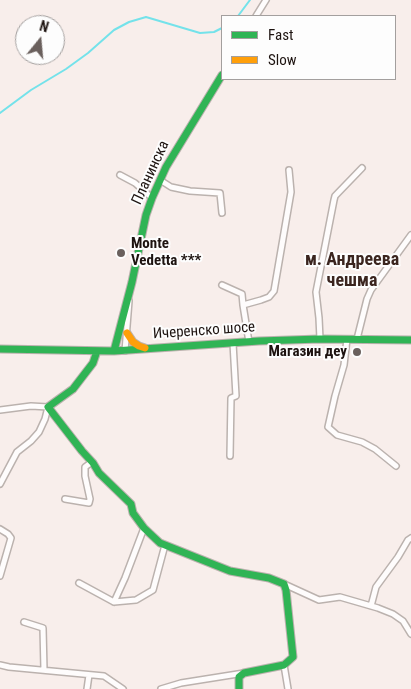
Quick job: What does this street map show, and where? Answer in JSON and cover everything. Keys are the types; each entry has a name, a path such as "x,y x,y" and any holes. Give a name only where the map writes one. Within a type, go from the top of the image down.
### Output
{"street":[{"path":"257,15 266,0"},
{"name":"Планинска","path":"114,351 130,293 146,215 152,198 176,150 221,77"},
{"path":"320,339 316,292 334,200 335,196 362,168"},
{"path":"244,305 269,297 274,291 291,192 288,170"},
{"path":"120,175 135,183 152,198"},
{"path":"160,180 171,187 190,191 220,193 222,213"},
{"path":"357,339 371,290 411,235"},
{"path":"222,285 242,294 249,342"},
{"path":"125,351 130,293"},
{"path":"127,333 135,344 148,349"},
{"name":"Ичеренско шосе","path":"0,349 125,351 320,339 411,340"},
{"path":"347,339 344,365 328,427 337,435 362,442 375,449 396,466"},
{"path":"230,456 231,398 236,396 233,343"},
{"path":"0,410 31,406 48,407 73,390 93,363 96,351"},
{"path":"48,407 99,473 131,504 133,513 144,528 160,543 230,571 269,578 320,600 340,597 371,606 393,614 403,621 411,634"},
{"path":"0,484 17,452 39,432 48,407"},
{"path":"66,499 89,503 85,467 92,462"},
{"path":"114,602 126,578 144,528"},
{"path":"0,529 11,538 0,576"},
{"path":"371,606 376,587 411,538"},
{"path":"79,583 114,602 136,600 153,590 165,545"},
{"path":"161,689 181,683 284,665 293,656 284,584"},
{"path":"405,624 411,621"},
{"path":"24,622 43,628 44,670"},
{"path":"0,665 104,676 123,689"},
{"path":"284,665 288,689"},
{"path":"239,689 239,677 244,673"},
{"path":"87,689 89,675"}],"waterway":[{"path":"239,15 250,0"},
{"path":"0,113 31,90 88,53 114,30 129,22 146,17 200,33 214,32 221,28"}],"traffic: fast":[{"path":"114,351 132,282 146,215 152,198 166,167 221,77"},
{"path":"0,349 114,351 259,341 320,339 411,340"},
{"path":"97,351 93,363 73,389 48,407 99,473 131,504 133,513 144,528 160,543 230,571 269,578 284,584 293,657 284,665 244,673 239,677 239,689"}],"traffic: slow":[{"path":"127,333 133,342 145,348"}],"place":[{"name":"Monte Vedetta ***","path":"121,253"},
{"name":"Магазин деу","path":"357,352"}],"district":[{"name":"м. Андреева чешма","path":"352,270"}]}
